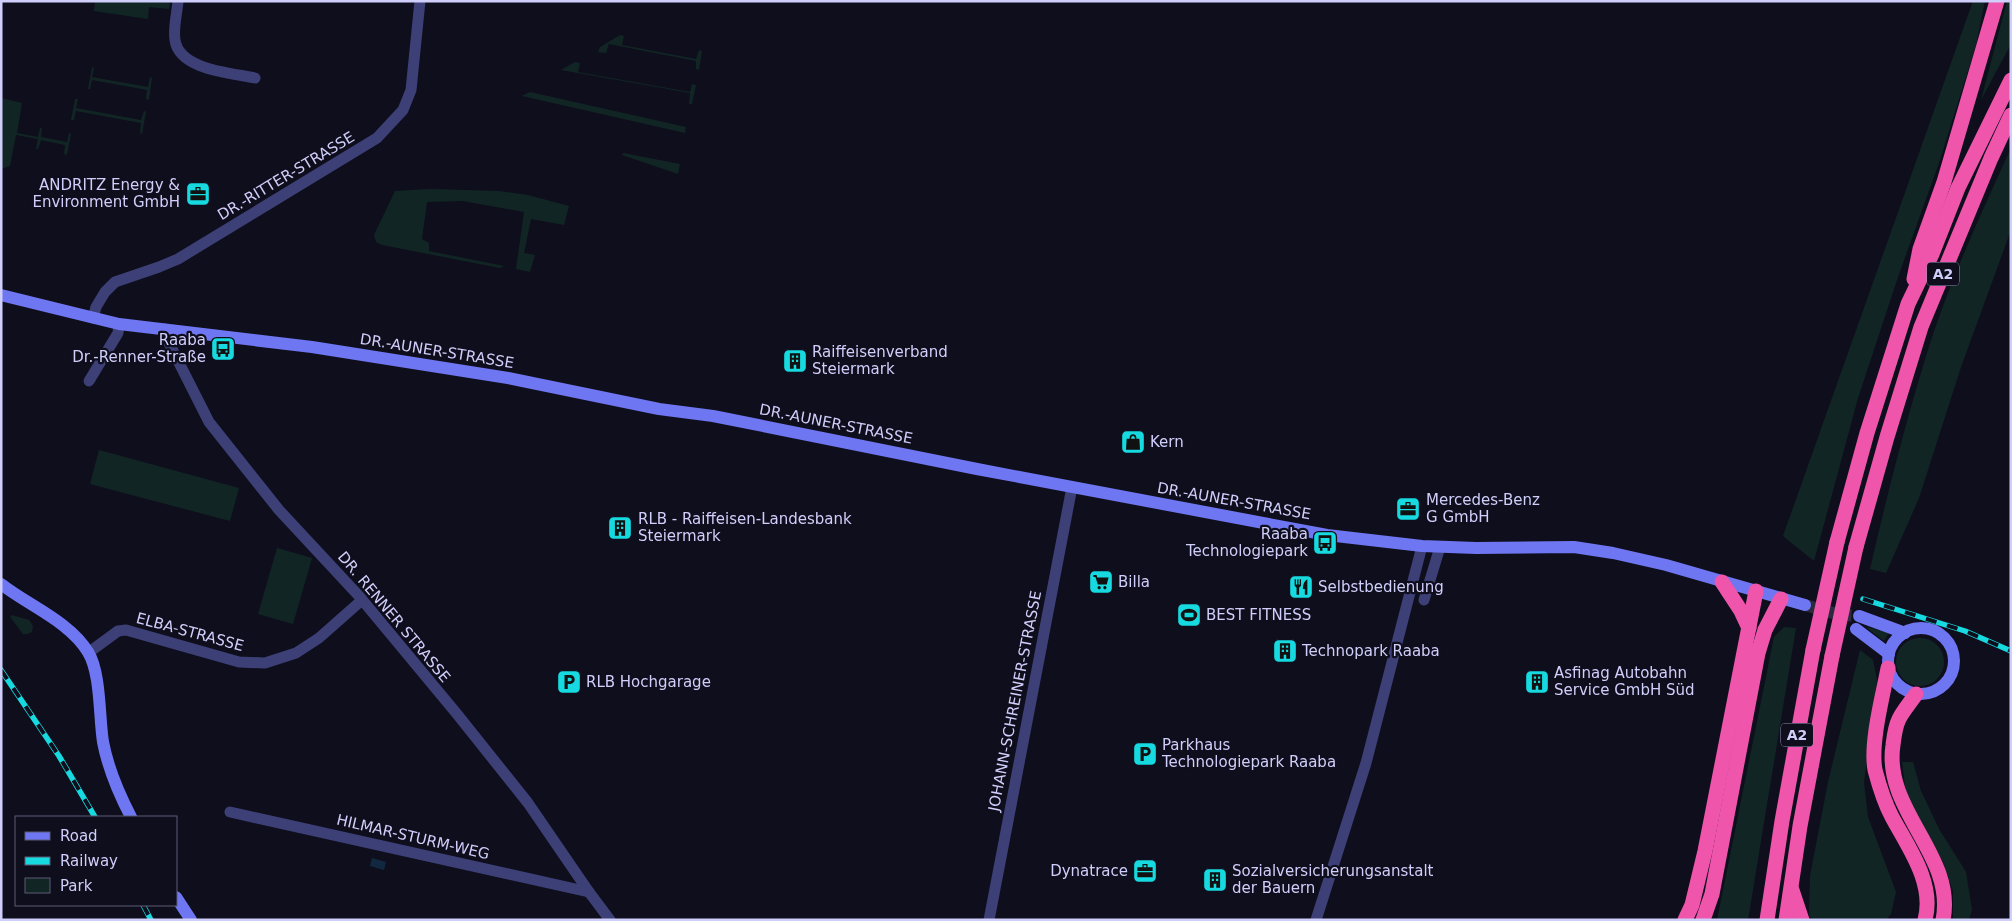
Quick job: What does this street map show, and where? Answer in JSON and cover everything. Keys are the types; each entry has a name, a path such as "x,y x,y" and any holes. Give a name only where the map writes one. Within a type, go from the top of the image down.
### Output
{"highway":[{"path":"1908,304 1920,249 1944,182 1997,1"},
{"name":"A2","path":"1767,920 1782,821 1813,650 1837,542 1867,433 1908,304 1932,254 1958,188 2011,80"},
{"name":"A2","path":"1786,920 1817,731 1856,547 1887,437 1922,326 1991,158 2011,115"},
{"path":"1722,582 1741,611 1749,628"},
{"path":"1685,920 1692,905 1705,851 1756,591"},
{"path":"1703,920 1712,894 1758,653 1765,630 1781,599"},
{"path":"1889,661 1873,757 1882,791 1891,814 1919,867 1927,899 1925,920"},
{"path":"1916,694 1898,720 1890,766 1908,815 1936,865 1941,879 1945,895 1943,920"},
{"path":"1791,888 1802,920"}],"main road":[{"name":"DR.-AUNER-STRASSE","path":"1,295 119,324 312,347 508,378 659,409 713,416 1072,487 1318,533 1422,546 1574,547 1630,556 1805,605"},
{"path":"1,584 70,632 88,653 96,678 104,743 122,801 130,816"},
{"path":"1859,616 1905,633"},
{"path":"1917,628 1926,629 1944,637 1952,650 1954,664 1952,675 1946,683 1935,691 1916,694 1903,689 1893,679 1889,661 1895,641 1905,633 1917,628"},
{"path":"1856,629 1889,661"},
{"path":"178,900 191,920"}],"street":[{"path":"178,1 175,42 180,51 199,67 255,78"},
{"name":"DR.-RITTER-STRASSE","path":"93,318 100,300 115,282 178,259 377,138 403,110 411,90 420,1"},
{"path":"89,381 118,333 119,324"},
{"name":"DR. RENNER STRASSE","path":"165,329 168,341 209,422 279,510 362,600 528,804 610,920"},
{"name":"JOHANN-SCHREINER-STRASSE","path":"989,920 1072,487"},
{"path":"1316,920 1366,763 1422,546"},
{"path":"1424,600 1440,547"},
{"name":"ELBA-STRASSE","path":"88,653 118,630 126,630 239,662 265,663 296,653 319,638 362,600"},
{"name":"HILMAR-STURM-WEG","path":"230,812 589,892"}],"green space":[{"path":"95,1 170,1 169,9 149,7 148,19 94,11"},
{"path":"1973,1 1985,1 1976,45 1940,160 1898,277 1858,398 1814,561 1783,536"},
{"path":"2007,1 2011,1 2011,44 1981,100"},
{"path":"620,35 624,36 622,45 696,59 699,50 702,51 699,70 696,69 696,61 609,44 606,53 598,52 600,47"},
{"path":"575,62 580,63 578,72 690,92 692,84 696,85 692,104 689,104 690,93 561,70"},
{"path":"92,67 94,68 92,77 148,87 150,77 152,78 149,100 146,99 147,90 92,80 90,89 88,89"},
{"path":"530,92 686,127 685,133 522,96"},
{"path":"1,98 22,103 17,133 38,137 40,128 42,128 41,137 67,142 69,133 71,134 67,155 64,154 65,145 41,140 38,149 36,149 38,139 16,135 10,166 1,169"},
{"path":"75,99 78,99 76,108 141,120 144,111 146,112 142,134 140,133 141,123 76,111 74,120 71,120"},
{"path":"2011,148 2011,230 1961,367 1919,498 1886,573 1870,569 1916,389 1942,308"},
{"path":"623,153 680,164 678,174 622,155"},
{"path":"430,189 499,191 528,195 569,206 564,225 531,219 524,253 535,255 530,272 516,269 524,212 463,201 427,202 422,239 429,243 429,251 504,266 500,268 382,245 376,242 374,235 395,191"},
{"path":"99,450 239,488 230,521 90,484"},
{"path":"277,548 312,558 293,624 258,614"},
{"path":"12,615 29,620 33,626 32,632 23,634 10,617"},
{"path":"1784,627 1796,628 1748,920 1717,920 1774,637"},
{"path":"1868,627 1889,633 1884,641 1868,629"},
{"path":"1920,638 1929,640 1937,645 1942,653 1944,662 1942,671 1937,679 1929,684 1920,686 1911,684 1903,679 1898,671 1896,662 1898,653 1903,645 1911,640"},
{"path":"1860,650 1873,660 1877,680 1864,783 1868,817 1896,892 1891,914 1886,920 1812,920 1809,915 1810,876 1828,782"},
{"path":"1902,762 1913,762 1921,791 1939,829 1966,872 1972,910 1969,920 1953,920 1953,891 1943,862 1906,794"}],"water":[{"path":"372,858 386,862 384,870 370,866"}],"tunnel":[{"path":"1805,605 1840,615 1859,616"}],"railway":[{"path":"1863,599 1965,631 2011,651"},
{"path":"1,670 59,756 94,816"},
{"path":"144,906 151,920"}],"place":[{"name":"ANDRITZ Energy & Environment GmbH","path":"198,194"},
{"name":"Raaba Dr.-Renner-Straße","path":"223,349"},
{"name":"Raiffeisenverband Steiermark","path":"795,361"},
{"name":"Kern","path":"1133,442"},
{"name":"Mercedes-Benz G GmbH","path":"1408,509"},
{"name":"RLB - Raiffeisen-Landesbank Steiermark","path":"620,528"},
{"name":"Raaba Technologiepark","path":"1325,543"},
{"name":"Billa","path":"1101,582"},
{"name":"Selbstbedienung","path":"1301,587"},
{"name":"BEST FITNESS","path":"1189,615"},
{"name":"Technopark Raaba","path":"1285,651"},
{"name":"RLB Hochgarage","path":"569,682"},
{"name":"Asfinag Autobahn Service GmbH Süd","path":"1537,682"},
{"name":"Parkhaus Technologiepark Raaba","path":"1145,754"},
{"name":"Dynatrace","path":"1145,871"},
{"name":"Sozialversicherungsanstalt der Bauern","path":"1215,880"}]}
